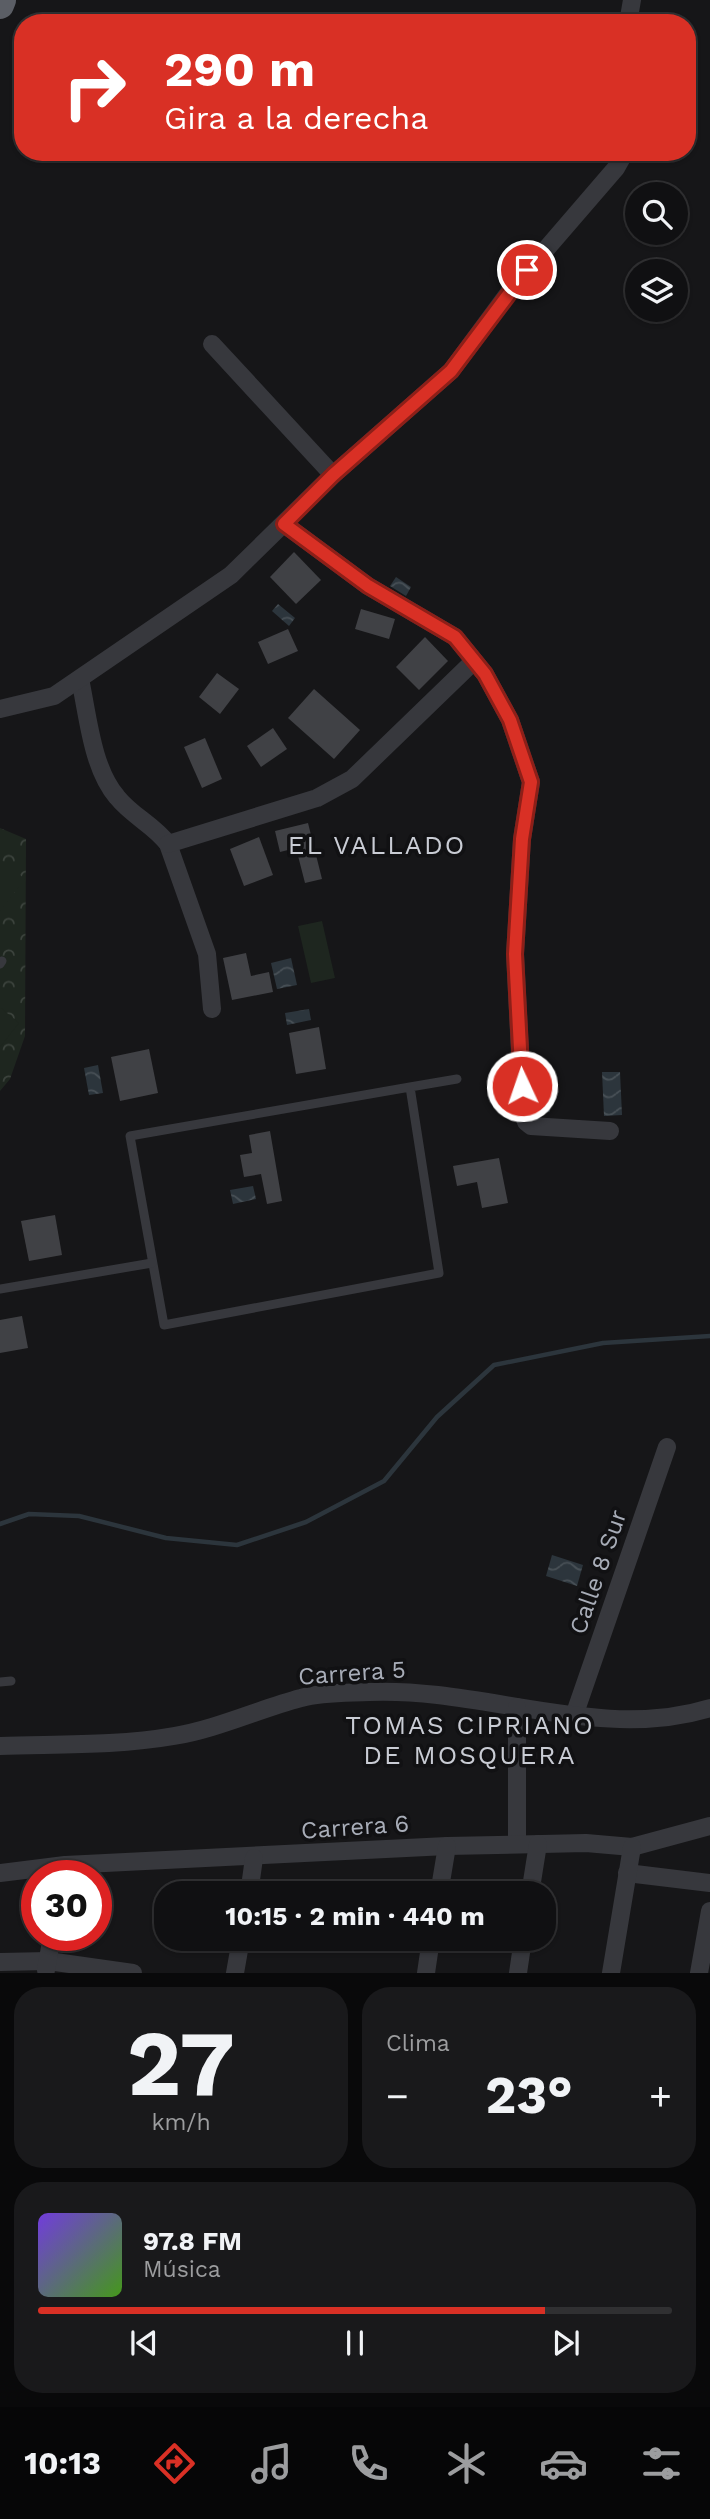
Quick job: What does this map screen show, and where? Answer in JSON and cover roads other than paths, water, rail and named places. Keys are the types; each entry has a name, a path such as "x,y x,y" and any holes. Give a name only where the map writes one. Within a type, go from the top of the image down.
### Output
{"highway":[{"path":"0,5 2,0"}],"street":[{"path":"0,709 54,696 231,575 333,475 451,371 510,291 620,161"},
{"path":"212,344 333,475"},
{"path":"284,524 368,586 455,637 485,674 510,720 531,782 522,839 515,954 526,1122 531,1126 610,1131"},
{"path":"168,844 317,798 352,779 474,661"},
{"path":"80,679 107,784 118,800 158,830 168,844 207,954 212,1009"},
{"name":"Calle 8 Sur","path":"575,1713 667,1447"},
{"name":"Carrera 5","path":"0,1746 125,1742 176,1736 304,1697 372,1692 440,1694 618,1721 682,1717 710,1708"},
{"path":"517,1706 517,1844"},
{"name":"Carrera 6","path":"112,1868 447,1846 538,1844 632,1847 710,1826"},
{"path":"532,1881 538,1844"},
{"path":"441,1881 447,1846"},
{"path":"611,1973 632,1847"},
{"path":"251,1881 254,1858"},
{"name":"Carrera 6","path":"0,1873 21,1872"},
{"path":"627,1873 710,1883"},
{"path":"699,1973 710,1911"},
{"path":"235,1973 239,1951"},
{"path":"426,1973 429,1951"},
{"path":"518,1973 521,1951"},
{"path":"0,1962 133,1973"}],"lane":[{"path":"410,1087 439,1273 164,1325 130,1136 410,1087 457,1079"},
{"path":"0,1290 152,1263"},
{"path":"0,1682 11,1681"}],"water":[{"path":"396,577 411,587 406,596 390,586"},
{"path":"278,604 295,618 289,626 272,611"},
{"path":"291,958 297,985 277,989 271,963"},
{"path":"309,1009 311,1020 287,1025 285,1013"},
{"path":"98,1065 103,1093 89,1095 84,1068"},
{"path":"602,1072 620,1072 622,1115 604,1116"},
{"path":"547,1077 550,1112 534,1113 532,1078"},
{"path":"253,1186 256,1199 233,1204 230,1190"},
{"path":"552,1555 583,1565 577,1586 546,1576"}],"waterway":[{"path":"0,1524 29,1514 79,1516 166,1538 237,1545 306,1522 384,1481 437,1417 494,1365 603,1343 710,1336"}],"district":[{"name":"EL VALLADO","path":"377,845"},
{"name":"TOMAS CIPRIANO DE MOSQUERA","path":"470,1740"}]}
